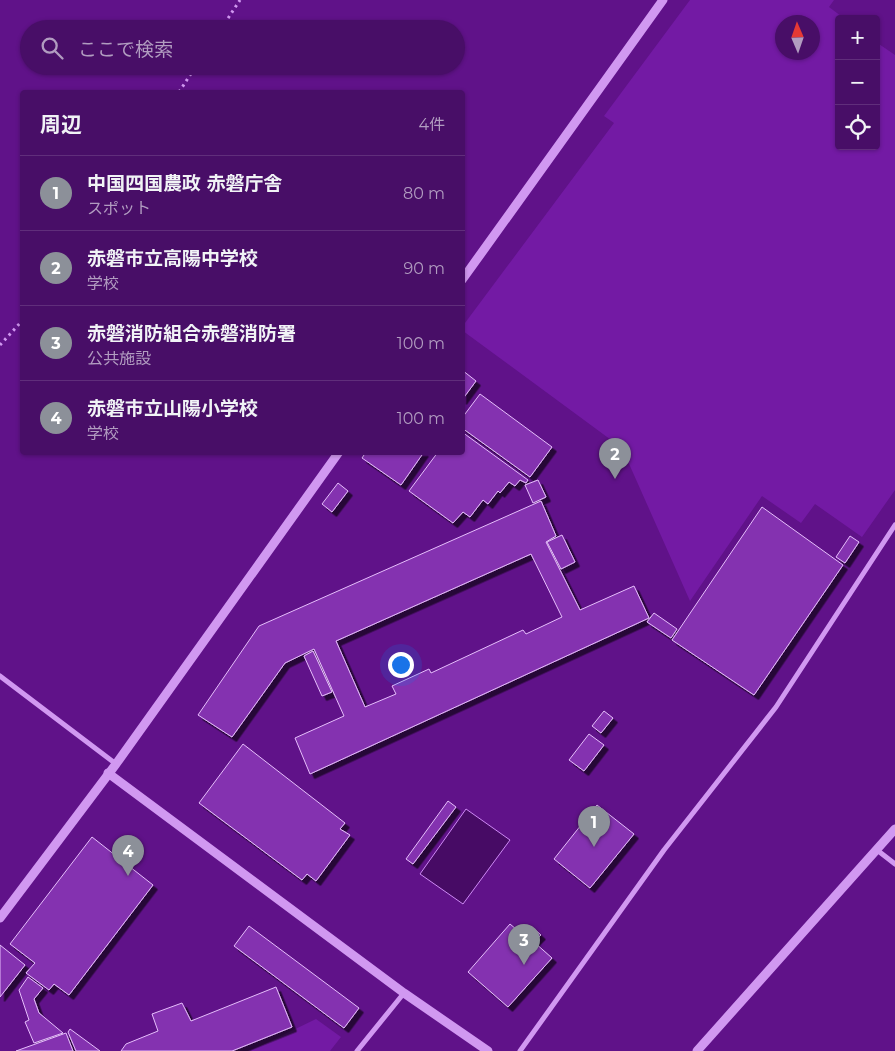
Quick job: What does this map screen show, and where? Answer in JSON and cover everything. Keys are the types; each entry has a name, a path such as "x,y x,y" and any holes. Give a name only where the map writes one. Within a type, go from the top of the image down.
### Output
{"street":[{"path":"465,276 663,0"},
{"path":"0,918 116,764 337,455"},
{"path":"520,1051 664,850 776,707 895,525"},
{"path":"0,676 116,764"},
{"path":"108,773 404,993 488,1051"},
{"path":"697,1051 895,829"},
{"path":"877,850 895,864"},
{"path":"357,1051 404,993"}],"path":[{"path":"227,20 240,0"},
{"path":"180,90 190,75"},
{"path":"0,345 20,323"}],"shaded area":[{"path":"690,0 834,0 829,7 840,15 835,15 835,150 880,150 880,45 895,55 895,490 862,537 815,504 801,523 762,496 690,601 622,448 465,332 465,323 614,123 604,116"},
{"path":"466,809 510,840 463,904 420,874"},
{"path":"316,1019 341,1037 330,1051 250,1051"}],"building":[{"path":"465,372 476,381 465,396"},
{"path":"480,394 552,447 530,477 465,430 465,414"},
{"path":"465,434 528,480 526,483 520,480 515,486 509,482 500,493 498,491 488,504 483,500 470,517 463,512 453,523 409,491 436,455 465,455"},
{"path":"364,455 422,455 401,485 362,458"},
{"path":"538,480 546,497 533,503 525,485"},
{"path":"338,483 348,491 332,512 322,504"},
{"path":"541,501 556,536 546,542 580,610 634,586 649,618 310,774 295,738 344,716 314,649 285,663 232,737 198,715 259,626","holes":["531,554 562,617 526,634 523,630 431,673 429,669 392,686 396,694 365,707 336,641"]},
{"path":"762,507 843,565 754,695 672,640"},
{"path":"562,535 575,562 561,569 547,542"},
{"path":"850,536 859,542 845,563 836,557"},
{"path":"654,613 677,629 671,638 647,622"},
{"path":"313,651 332,692 322,696 304,656"},
{"path":"604,711 613,718 601,733 592,726"},
{"path":"589,734 604,745 584,771 569,760"},
{"path":"243,744 345,823 340,829 350,835 316,881 307,874 302,880 199,803"},
{"path":"448,801 456,807 413,864 406,859"},
{"path":"597,805 634,834 590,888 554,859"},
{"path":"92,837 153,885 69,995 54,984 49,990 26,973 35,963 10,944"},
{"path":"510,924 523,935 531,926 541,935 534,942 552,958 508,1007 468,972"},
{"path":"249,926 359,1008 344,1028 234,946"},
{"path":"0,945 25,965 0,997"},
{"path":"28,977 43,988 34,999 39,1013 63,1033 34,1043 25,1022 29,1020 19,990"},
{"path":"276,987 292,1027 232,1051 121,1051 126,1044 158,1031 152,1014 182,1003 191,1021"},
{"path":"70,1029 100,1051 76,1051 68,1032"},
{"path":"66,1033 73,1051 16,1051"}],"place":[{"name":"赤磐市立高陽中学校","path":"615,479"},
{"name":"中国四国農政 赤磐庁舎","path":"594,847"},
{"name":"赤磐市立山陽小学校","path":"128,876"},
{"name":"赤磐消防組合赤磐消防署","path":"524,965"}]}
